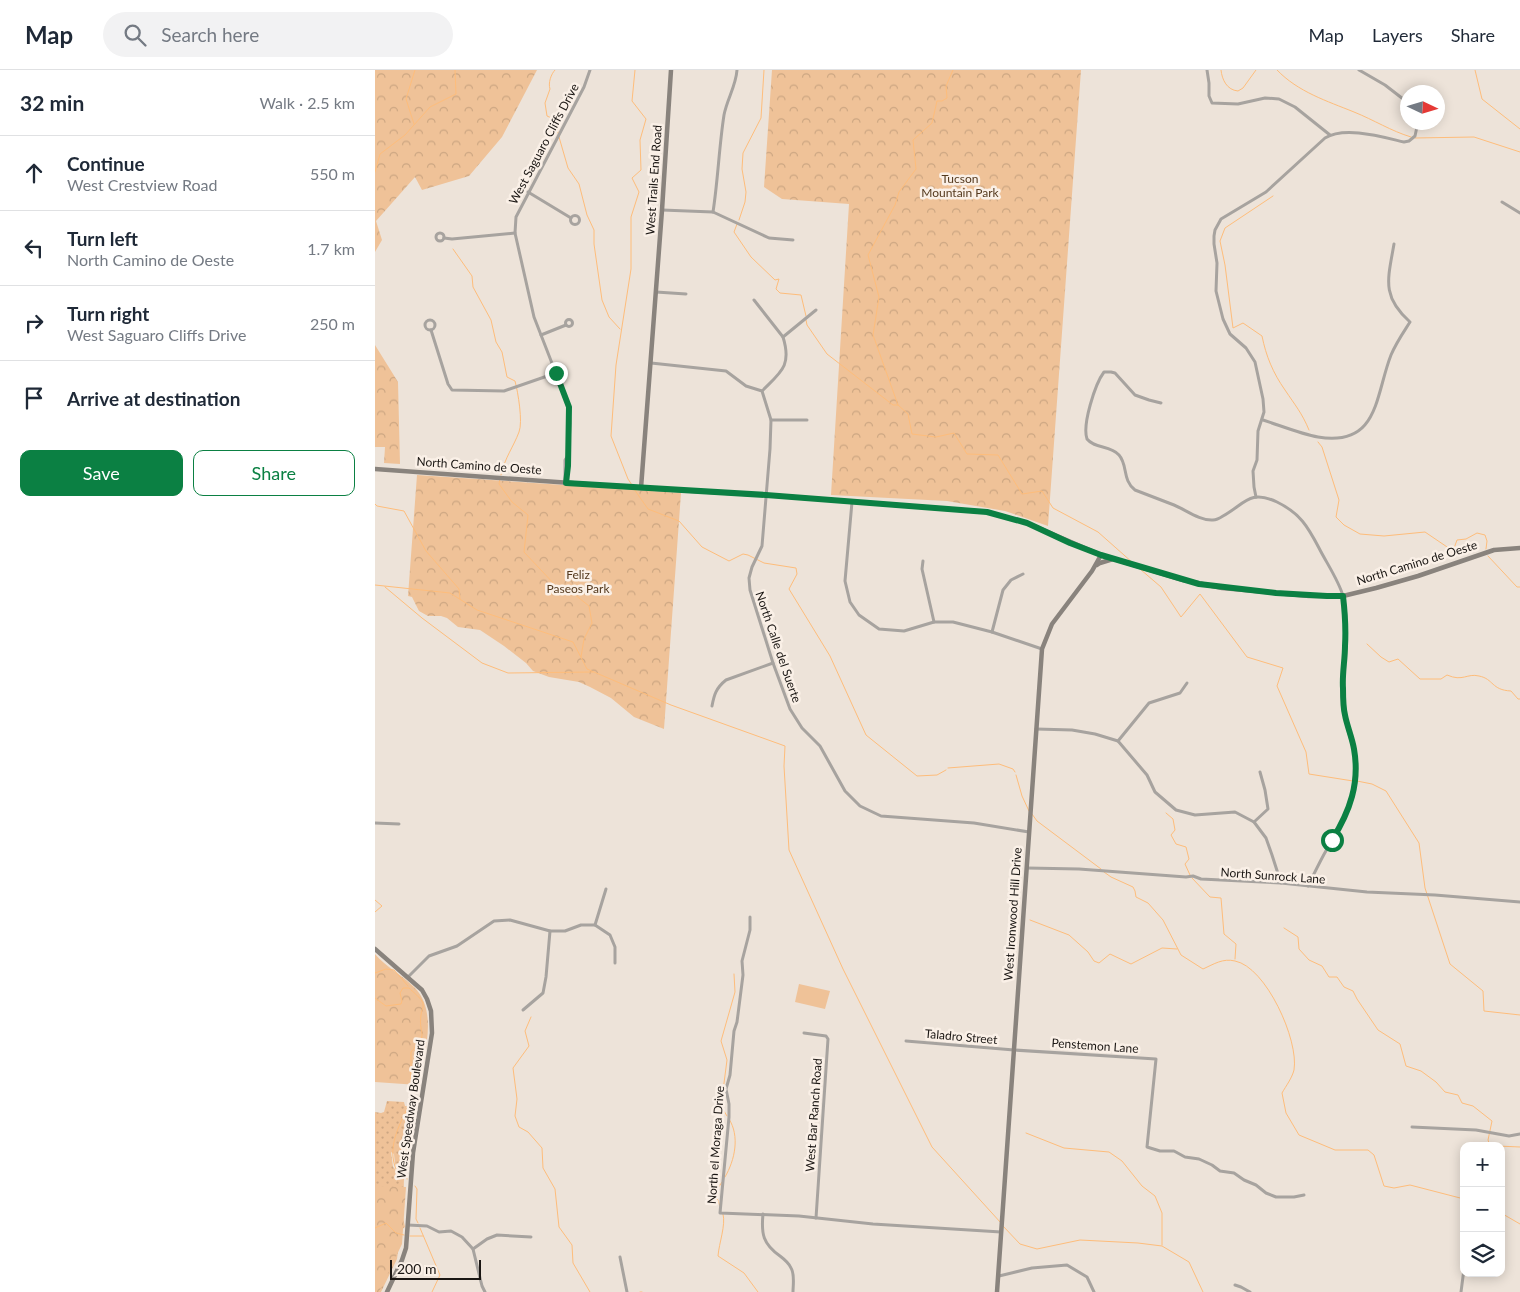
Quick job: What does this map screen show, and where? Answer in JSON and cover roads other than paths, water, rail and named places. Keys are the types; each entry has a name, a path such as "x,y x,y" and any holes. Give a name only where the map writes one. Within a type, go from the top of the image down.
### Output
{"street":[{"name":"West Saguaro Cliffs Drive","path":"566,483 570,423 569,407 534,317 515,233 516,217 584,87 590,70"},
{"name":"West Trails End Road","path":"641,488 671,70"},
{"path":"713,212 722,128 737,70"},
{"path":"1207,70 1209,96 1212,103 1238,104 1265,98 1279,99 1295,107 1330,135"},
{"path":"1359,70 1385,85 1400,97"},
{"path":"1256,497 1253,472 1257,460 1258,431 1263,420 1264,406 1255,362 1246,348 1230,334 1225,325 1216,295 1217,262 1214,244 1215,230 1221,219 1266,192 1330,135 1345,133 1367,134 1409,142 1415,136 1416,130"},
{"path":"528,192 571,218"},
{"path":"1502,202 1520,212"},
{"path":"662,210 713,212 769,238 793,240"},
{"path":"444,238 452,239 515,233"},
{"path":"1263,420 1318,437 1344,438 1361,430 1375,410 1391,356 1402,333 1410,322 1399,312 1393,303 1390,292 1388,280 1394,244"},
{"path":"656,292 686,294"},
{"path":"651,363 726,371 746,386 762,391 783,370 787,360 787,350 783,337 754,300"},
{"path":"783,337 817,310"},
{"path":"541,335 567,325"},
{"path":"431,330 449,390 503,391 556,373"},
{"path":"1161,402 1135,395 1129,391 1115,374 1104,372 1091,401 1085,436 1089,442 1108,448 1118,454 1123,463 1127,480 1135,490 1202,518 1217,519 1251,497 1266,497 1292,510 1302,519 1311,532 1343,596 1346,643 1343,687 1345,713 1354,747 1355,780 1344,821 1325,851 1308,886"},
{"name":"North Calle del Suerte","path":"762,391 771,420 770,449 762,546 749,578 750,590 789,709 802,728 820,746 845,791 860,806 881,816 974,823 1029,832"},
{"path":"771,420 807,420"},
{"name":"North Camino de Oeste","path":"375,469 987,512 1027,523 1101,555 1199,584 1284,594 1343,596 1418,576 1494,550 1520,548"},
{"path":"852,502 845,581 850,602 859,615 879,628 904,631 934,622 953,622 992,632 1042,649"},
{"name":"West Ironwood Hill Drive","path":"997,1292 1042,649 1052,624 1094,568 1101,555"},
{"path":"1094,568 1100,563 1115,559"},
{"path":"923,561 922,568 934,622"},
{"path":"992,632 1003,590 1011,580 1023,574"},
{"path":"712,706 715,692 726,680 773,663"},
{"path":"1118,741 1130,724 1149,704 1180,693 1187,683"},
{"path":"1036,729 1072,730 1118,741 1147,775 1155,792 1176,810 1195,815 1235,812 1254,822 1265,838 1281,883"},
{"path":"1254,822 1268,809 1260,772"},
{"path":"375,823 399,824"},
{"name":"North Sunrock Lane","path":"1027,868 1079,869 1193,876 1201,879 1281,883 1367,892 1428,894 1520,902"},
{"path":"595,925 606,888"},
{"name":"North el Moraga Drive","path":"750,917 750,930 742,962 743,975 737,1022 734,1031 730,1075 726,1089 729,1117 720,1213 763,1214 873,1224 1001,1232"},
{"path":"408,977 429,956 457,946 494,921 510,920 550,930 565,931 581,925 595,925 610,935 615,947 615,963"},
{"path":"523,1010 543,992 550,930"},
{"name":"West Speedway Boulevard","path":"375,949 422,990 427,998 432,1018 430,1045 413,1153 404,1254 387,1292"},
{"name":"West Bar Ranch Road","path":"804,1033 826,1036 828,1039 816,1218"},
{"name":"Taladro Street","path":"906,1041 1014,1050"},
{"name":"Penstemon Lane","path":"1014,1050 1156,1059 1147,1147 1160,1151 1174,1151 1185,1157 1205,1162 1220,1171 1234,1173 1276,1197 1304,1195"},
{"path":"1412,1127 1476,1130 1509,1136 1520,1134"},
{"path":"763,1214 762,1230 765,1242 792,1268 793,1292"},
{"path":"408,1225 427,1226 439,1232 451,1231 462,1237 473,1249 485,1292"},
{"path":"473,1249 487,1239 497,1235 531,1237"},
{"path":"620,1257 627,1292"},
{"path":"999,1276 1032,1268 1067,1265 1087,1278 1094,1292"},
{"path":"1461,1292 1463,1277"},
{"path":"1235,1285 1250,1292"}],"waterway":[{"path":"414,124 406,99 415,70"},
{"path":"375,172 380,154 405,135 430,107 456,94 455,70"},
{"path":"555,70 550,79 550,89 545,103 547,116 556,120 558,133"},
{"path":"632,485 611,436 616,365 631,269 631,217 639,192 632,178 641,170 640,140 646,119 632,101 635,70"},
{"path":"739,220 746,192 742,169 743,153 761,118 764,70"},
{"path":"898,405 873,335 879,297 868,255 895,205 899,192 916,169 913,140 932,123 937,101 947,98 946,86 953,70"},
{"path":"1221,70 1226,84 1231,89 1238,91 1243,88 1256,70"},
{"path":"1277,70 1303,90 1411,137"},
{"path":"1475,70 1482,99 1520,129"},
{"path":"559,137 568,168 579,184 587,215 594,230 594,244 602,300 609,317 620,329"},
{"path":"1415,138 1474,137 1520,152"},
{"path":"1273,196 1225,228 1220,241 1233,328 1243,323 1262,336 1274,371 1309,430"},
{"path":"737,224 734,232 751,257 775,280 779,279 776,289 780,293 801,295 806,316"},
{"path":"453,249 472,276 473,287 491,320 496,342 502,352 507,377 515,381 520,407 520,427 501,475"},
{"path":"806,320 807,325 827,354 893,405 898,405 908,414 912,434 936,437 954,433 967,454 998,455 1022,494 1042,491 1053,508 1098,532 1133,563"},
{"path":"1318,442 1322,447 1339,500 1336,517 1344,525 1360,534 1384,536 1425,532 1453,551 1457,540 1466,539 1477,533 1485,535 1487,541 1486,549"},
{"path":"500,479 499,484 512,502 528,515 524,552 556,586 569,590 589,606 592,623 584,639 581,657"},
{"path":"634,489 648,509 679,521 702,547 729,561 743,554 764,563 796,568 797,574 789,589 830,656 866,735 917,776 937,775 946,770"},
{"path":"375,504 404,511 426,551 459,589 460,599"},
{"path":"1488,556 1517,587 1520,587"},
{"path":"1140,569 1161,587 1181,617 1200,594 1247,657 1283,668 1277,686 1306,752 1309,774 1353,781"},
{"path":"375,585 450,593 477,610 573,642 587,669 671,705 785,746 784,766 789,850 843,969 932,1147 1001,1223"},
{"path":"385,587 422,618 482,663 508,673 593,672"},
{"path":"1367,644 1389,662 1398,659 1420,679 1441,679 1447,675 1457,678 1475,675 1488,679 1500,689 1511,691 1520,699"},
{"path":"948,768 999,764 1013,769 1015,772"},
{"path":"1016,775 1029,811"},
{"path":"1357,781 1372,784 1386,791 1419,843 1425,888 1450,964 1483,991 1484,1011 1520,1015"},
{"path":"1166,813 1173,819 1175,830 1171,835 1176,844 1186,847 1189,859 1185,864 1190,875"},
{"path":"1032,814 1037,821 1101,869"},
{"path":"1104,872 1133,887 1136,897 1148,903 1163,920 1181,955 1203,969 1215,963 1235,961 1247,966 1269,990 1286,1024 1291,1041 1294,1070 1282,1093 1286,1113 1299,1135 1335,1150 1368,1150 1374,1155 1384,1186 1394,1188 1410,1185 1460,1198"},
{"path":"1192,878 1210,897 1221,898 1224,934 1236,944 1235,959"},
{"path":"375,900 382,906 375,912"},
{"path":"1030,920 1069,935 1088,952 1094,961 1099,963 1110,954 1131,964 1162,948 1177,949"},
{"path":"1284,928 1298,937 1299,949 1309,960 1322,966 1329,977 1337,977 1344,987 1353,991 1378,1030 1400,1044 1406,1066 1421,1071 1436,1082 1445,1092 1458,1095 1462,1103 1473,1106 1492,1121 1489,1142"},
{"path":"375,973 386,969 394,970 408,986"},
{"path":"727,1116 721,1106 727,1060 721,1041 735,992 734,974"},
{"path":"375,998 386,1006 401,1004 400,993 403,988 409,988 423,1003 420,1022 422,1037 411,1052 411,1096"},
{"path":"531,1017 525,1031 529,1046 513,1068 517,1099 515,1116 519,1127 528,1132 542,1148 543,1168 555,1189 559,1227 572,1245 573,1263 590,1292"},
{"path":"407,1179 406,1176 396,1169 393,1145 408,1107"},
{"path":"725,1177 734,1156 735,1148 734,1133 729,1119"},
{"path":"1026,1133 1064,1148 1109,1152 1122,1161 1142,1186 1155,1196 1162,1213 1162,1245"},
{"path":"1505,1146 1520,1147"},
{"path":"720,1206 715,1193 722,1182"},
{"path":"415,1186 417,1189 416,1219 418,1223"},
{"path":"723,1214 723,1229 718,1256 744,1273 758,1292"},
{"path":"1505,1215 1520,1224"},
{"path":"375,1228 386,1223 396,1233 404,1235"},
{"path":"1003,1226 1020,1244 1037,1249 1080,1240 1162,1246 1189,1262 1203,1292"},
{"path":"420,1228 440,1275 432,1292"},
{"path":"410,1236 423,1236"}],"park label":[{"name":"Tucson Mountain Park","path":"960,186"},
{"name":"Feliz Paseos Park","path":"578,582"}]}
